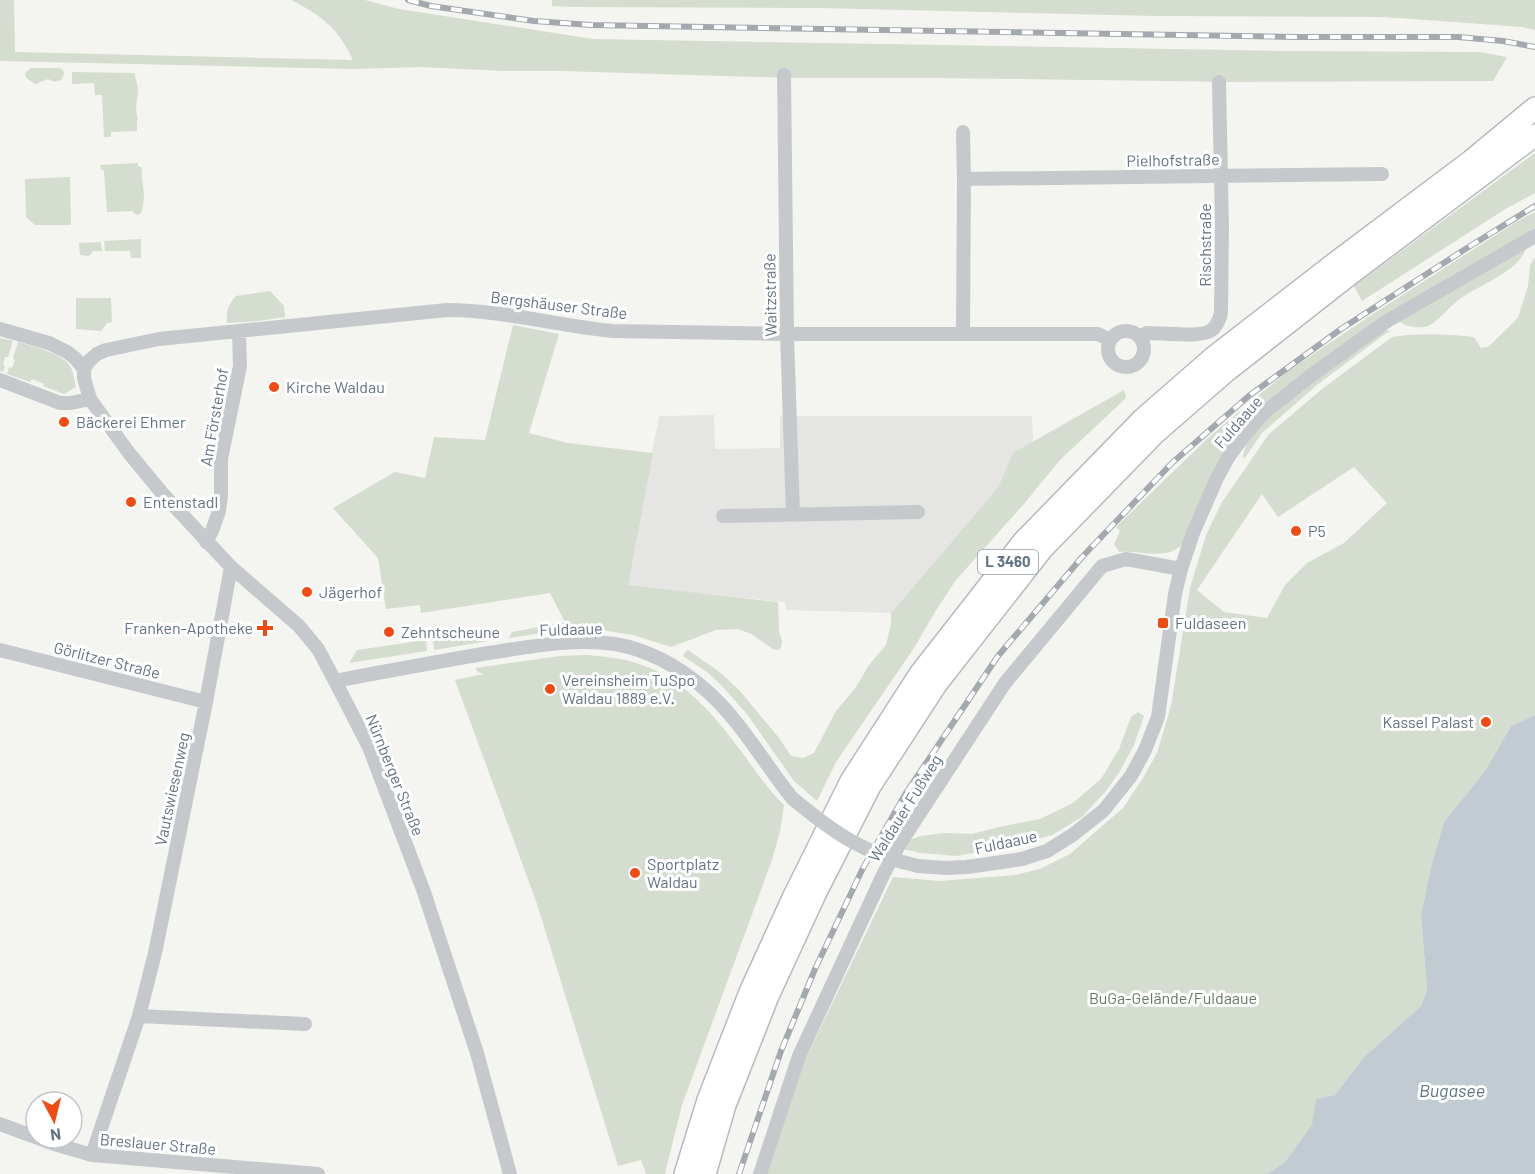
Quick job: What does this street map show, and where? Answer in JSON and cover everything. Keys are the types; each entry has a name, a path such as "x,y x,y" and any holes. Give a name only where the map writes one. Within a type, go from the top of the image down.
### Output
{"main road":[{"name":"L 3460","path":"685,1174 708,1101 750,993 793,898 851,781 920,674 1024,541 1143,419 1214,357 1471,161 1535,108"},
{"name":"L 3460","path":"705,1174 725,1105 768,996 815,894 870,786 937,683 1042,549 1155,433 1225,372 1350,274 1535,135"}],"street":[{"name":"Waitzstraße","path":"784,75 787,334 793,514"},
{"name":"Rischstraße","path":"1141,339 1146,333 1200,334 1209,332 1219,321 1221,303 1219,82"},
{"path":"963,132 963,333"},
{"name":"Pielhofstraße","path":"964,179 1382,174"},
{"name":"Fuldaaue","path":"335,681 529,647 596,642 617,645 644,652 665,662 706,690 739,726 792,798 826,825 857,844 894,860 918,866 946,868 1022,859 1047,850 1074,834 1104,810 1131,776 1145,750 1158,717 1175,594 1181,569 1193,532 1229,456 1243,437 1265,412 1386,321 1535,236"},
{"name":"Bergshäuser Straße","path":"84,369 97,354 106,350 159,339 447,310 470,310 613,331 787,334 1098,334 1110,340 1115,334 1125,331 1141,339"},
{"path":"0,329 40,340 67,352 84,369"},
{"name":"Am Försterhof","path":"206,542 219,511 221,459 240,366 239,332"},
{"path":"1110,340 1108,352 1112,361 1117,365 1129,367 1142,358 1144,346 1141,339"},
{"name":"Nürnberger Straße","path":"84,369 90,399 129,453 206,542 299,626 318,649 335,681 369,747 424,892 477,1053 510,1174"},
{"path":"0,380 60,402 71,404 90,399"},
{"path":"723,516 918,512"},
{"name":"Waldauer Fußweg","path":"760,1174 799,1056 883,874 899,845 1005,683 1102,566 1126,559 1181,569"},
{"name":"Vautswiesenweg","path":"92,1155 139,1016 155,953 231,567"},
{"name":"Görlitzer Straße","path":"0,650 206,702"},
{"path":"139,1016 305,1024"},
{"name":"Breslauer Straße","path":"0,1124 92,1155 318,1174"}],"shaded area":[{"path":"714,415 715,449 780,448 780,416 1032,416 1033,441 999,486 891,613 786,610 785,602 627,586 659,416"}],"green space":[{"path":"0,0 14,0 15,52 353,60 342,40 328,24 291,0 365,0 399,9 593,39 1286,51 1480,52 1507,57 1493,81 1235,82 792,78 420,67 354,69 0,61"},
{"path":"552,0 1535,0 1535,30 1522,27 1384,17 1156,16 819,8 572,7 552,6"},
{"path":"31,68 59,68 64,74 61,80 54,82 48,79 35,84 26,78 25,73"},
{"path":"72,72 135,73 138,88 137,131 111,132 111,137 104,137 102,95 95,95 94,83 72,84"},
{"path":"1535,153 1535,193 1507,208 1362,301 1354,286"},
{"path":"138,163 138,166 142,168 144,197 142,212 138,215 133,211 107,212 104,171 100,165"},
{"path":"70,177 71,225 35,225 26,217 25,179"},
{"path":"1535,212 1535,229 1379,319 1262,407 1238,432 1224,452 1183,544 1169,552 1153,554 1119,552 1114,544 1120,531 1116,527 1209,437 1288,371 1373,314"},
{"path":"141,239 141,258 131,258 130,251 105,251 104,241"},
{"path":"101,242 102,251 93,251 89,256 80,255 79,243"},
{"path":"1523,249 1525,251 1513,266 1465,295 1432,324 1417,327 1400,322 1400,320"},
{"name":"BuGa-Gelände/Fuldaaue","path":"1535,257 1535,715 1511,726 1485,771 1444,822 1431,867 1421,915 1427,989 1421,1006 1364,1057 1335,1095 1316,1099 1313,1125 1285,1162 1267,1174 765,1174 804,1062 893,877 940,881 1015,875 1040,869 1070,854 1123,808 1157,753 1171,706 1190,588 1206,535 1222,502 1269,434 1322,389 1392,337 1433,334 1474,337 1481,348 1488,347 1518,318 1528,286 1530,265","holes":["1354,467 1387,503 1344,543 1307,563 1285,585 1267,618 1224,612 1197,590 1262,494 1278,517"]},
{"path":"270,291 284,306 285,317 227,323 228,308 236,296"},
{"path":"76,298 111,298 112,322 107,323 101,331 76,329"},
{"path":"513,325 559,334 529,433 568,443 653,453 628,585 778,602 781,648 773,649 751,634 738,629 716,630 671,647 633,635 601,630 563,630 509,638 512,632 565,622 550,593 421,613 420,605 386,609 378,558 333,508 395,472 425,478 434,437 485,440"},
{"path":"1384,330 1391,331 1317,385 1262,433 1244,459 1247,442 1269,416"},
{"path":"0,338 13,341 8,357 5,357 3,372 0,371"},
{"path":"18,342 62,358 72,370 76,387 64,394 32,379 30,382 7,374 15,360 13,358"},
{"path":"1124,390 1126,398 1060,460 956,580 914,648 836,762 817,801 794,781 747,714 721,685 707,672 683,656 688,650 721,673 740,691 791,756 803,758 814,753 836,711 886,645 891,613 999,486 1013,453"},
{"path":"488,630 494,640 434,650 433,638"},
{"path":"426,640 427,651 349,663 357,650"},
{"name":"Sportplatz Waldau","path":"588,655 636,663 672,680 710,712 784,805 772,860 682,1105 665,1174 646,1174 641,1160 618,1166 537,904 455,680 484,674 475,668 560,656"},
{"path":"1138,712 1144,716 1134,745 1120,771 1106,791 1082,817 1052,835 957,856 903,849 909,840 921,836 943,833 972,834 1040,819 1073,803 1101,779 1119,749 1131,717"}],"water":[{"name":"Bugasee","path":"1535,715 1535,1174 1267,1174 1285,1162 1312,1125 1316,1099 1335,1095 1364,1057 1421,1006 1427,989 1421,915 1431,867 1444,822 1485,771 1511,726"}],"railway":[{"path":"408,0 431,6 534,21 591,25 1295,37 1458,37 1503,41 1535,47"},
{"path":"739,1174 781,1051 815,969 863,868 906,793 998,656 1083,556 1173,462 1250,395 1341,329 1535,206"}],"place":[{"name":"Kirche Waldau","path":"274,387"},
{"name":"Bäckerei Ehmer","path":"64,422"},
{"name":"Entenstadl","path":"131,502"},
{"name":"P5","path":"1296,531"},
{"name":"Jägerhof","path":"307,592"},
{"name":"Fuldaseen","path":"1163,623"},
{"name":"Franken-Apotheke","path":"265,628"},
{"name":"Zehntscheune","path":"389,632"},
{"name":"Vereinsheim TuSpo Waldau 1889 e.V.","path":"550,689"},
{"name":"Kassel Palast","path":"1486,722"},
{"name":"Sportplatz Waldau","path":"635,873"}]}
